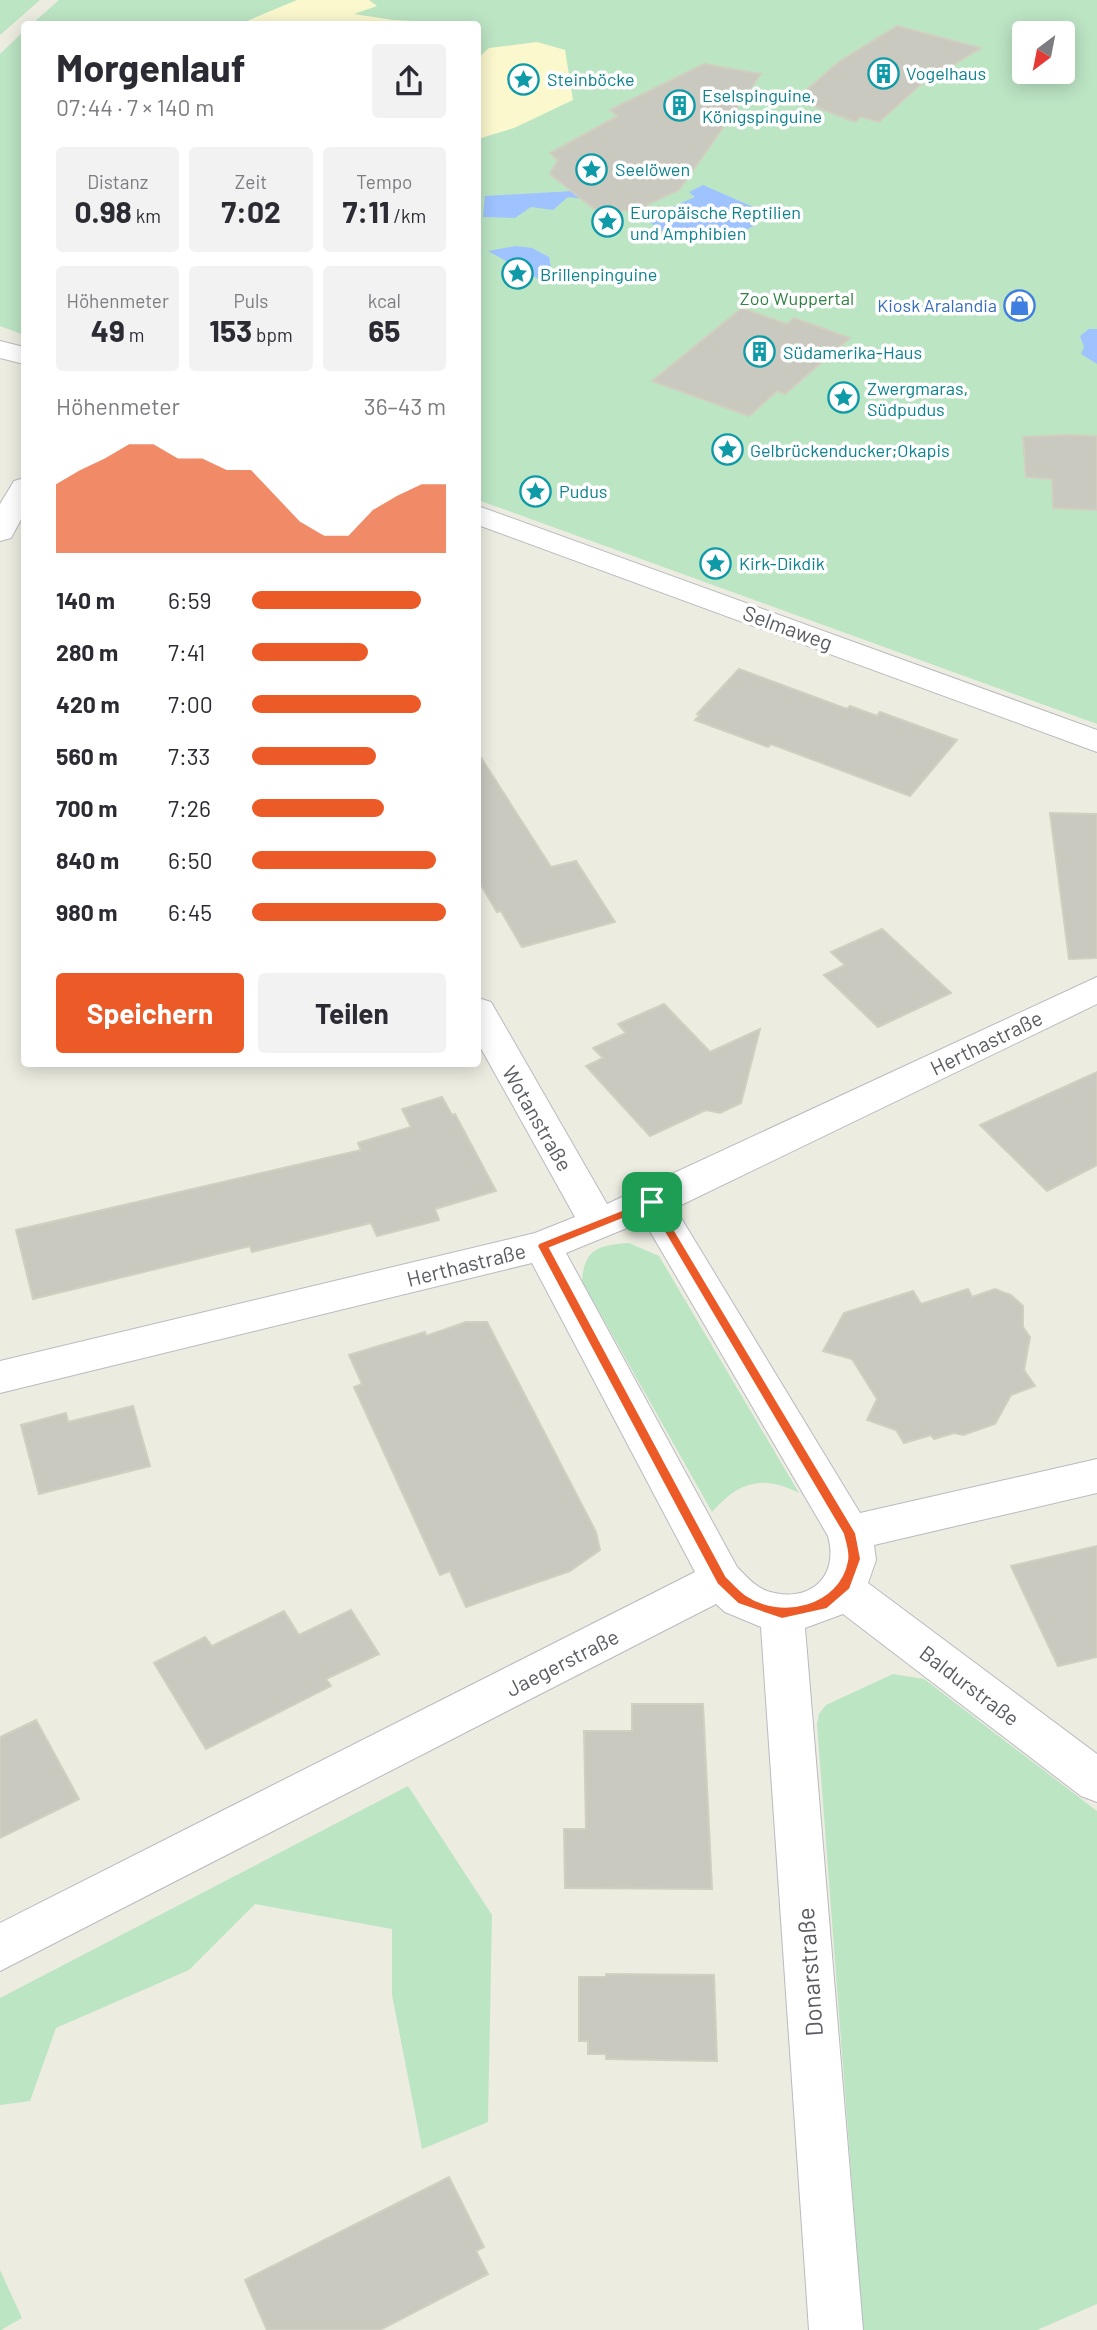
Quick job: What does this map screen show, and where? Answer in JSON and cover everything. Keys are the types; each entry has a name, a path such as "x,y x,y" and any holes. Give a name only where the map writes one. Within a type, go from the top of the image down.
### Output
{"street":[{"path":"0,349 21,355"},
{"path":"0,532 21,493"},
{"name":"Selmaweg","path":"481,516 1097,742"},
{"name":"Herthastraße","path":"0,1377 543,1246 652,1202 1097,989"},
{"name":"Wotanstraße","path":"481,1017 598,1224"},
{"path":"543,1246 721,1580 743,1600 782,1613 822,1605 843,1589 854,1559 849,1533 652,1202"},
{"path":"849,1533 1097,1476"},
{"name":"Jaegerstraße","path":"0,1948 721,1580"},
{"name":"Baldurstraße","path":"843,1589 1097,1781"},
{"name":"Donarstraße","path":"782,1613 836,2330"}],"green space":[{"path":"0,0 40,0 0,35"},
{"name":"Zoo Wuppertal","path":"59,0 1097,0 1097,724 481,501 481,21 35,21"},
{"path":"21,34 21,334 0,326 0,54"},
{"path":"629,1243 659,1256 799,1493 773,1484 751,1484 731,1494 712,1512 582,1281 583,1270 590,1255 601,1247"},
{"path":"893,1674 924,1679 1097,1811 1097,2304 1037,2330 863,2330 817,1724 819,1714 826,1705"},
{"path":"408,1786 492,1915 488,2122 422,2149 392,1995 392,1929 255,1904 189,1970 56,2028 30,2101 0,2105 0,1998"},
{"path":"0,2270 22,2318 1,2330 0,2330"}],"sand":[{"path":"297,0 369,0 377,6 354,14 412,21 247,21"},
{"name":"Steinböcke","path":"537,42 565,50 573,100 514,128 481,138 481,55 489,48"}],"water":[{"path":"703,185 751,206 757,224 738,234 711,235 662,231 645,219 695,197 689,192"},
{"path":"591,190 616,203 568,197 553,210 531,207 515,218 483,217 485,196"},
{"path":"516,246 532,248 549,257 551,267 542,281 488,251"},
{"path":"1089,329 1097,329 1097,364 1081,354 1084,347 1080,336"}],"building":[{"name":"Vogelhaus","path":"897,26 981,48 920,85 879,122 861,117 855,122 796,99 840,61"},
{"path":"704,64 761,74 679,190 630,213 625,210 603,216 550,174 558,160 550,153 618,116 610,110"},
{"name":"Südamerika-Haus","path":"742,308 787,324 794,318 850,338 785,394 777,391 749,416 652,381"},
{"path":"1097,436 1097,510 1053,508 1052,479 1026,477 1023,437"},
{"path":"739,669 847,709 850,706 877,716 880,712 957,740 910,796 771,744 768,747 695,720 700,715 697,714"},
{"path":"481,758 551,867 576,861 615,922 522,947 501,911 497,912 481,885"},
{"path":"1050,813 1097,814 1097,958 1069,959"},
{"path":"882,929 951,993 878,1027 824,975 845,965 831,952"},
{"path":"664,1004 710,1052 760,1029 741,1103 720,1113 706,1110 650,1136 586,1066 603,1058 593,1048 626,1033 618,1024"},
{"path":"1097,1072 1097,1165 1047,1191 980,1125"},
{"path":"442,1097 452,1115 455,1114 496,1191 435,1209 439,1220 377,1236 371,1223 252,1252 250,1246 33,1299 16,1230 361,1150 358,1143 411,1127 402,1109"},
{"path":"968,1289 972,1297 995,1289 1011,1295 1023,1306 1023,1327 1030,1337 1024,1370 1035,1386 1011,1395 995,1424 963,1435 954,1433 934,1439 931,1435 904,1443 896,1430 867,1420 877,1399 852,1359 823,1351 844,1313 913,1291 921,1304"},
{"path":"466,1322 487,1322 596,1532 600,1550 570,1571 466,1607 450,1571 440,1575 354,1387 362,1384 349,1355 425,1332 426,1336"},
{"path":"133,1406 150,1466 39,1494 21,1425 66,1413 68,1422"},
{"path":"1097,1546 1097,1657 1058,1666 1011,1566"},
{"path":"351,1610 379,1654 326,1679 331,1686 206,1749 154,1663 205,1637 212,1646 284,1611 299,1635"},
{"path":"632,1704 703,1704 712,1889 565,1888 564,1829 586,1829 584,1731 632,1731"},
{"path":"36,1720 79,1799 0,1838 0,1737"},
{"path":"606,1974 714,1975 717,2061 606,2059 606,2054 588,2054 588,2041 579,2041 579,1977 606,1977"},
{"path":"449,2177 484,2247 476,2251 488,2274 380,2330 267,2330 245,2280"}],"place":[{"name":"Vogelhaus","path":"883,73"},
{"name":"Steinböcke","path":"524,79"},
{"name":"Eselspinguine, Königspinguine","path":"679,105"},
{"name":"Seelöwen","path":"592,169"},
{"name":"Europäische Reptilien und Amphibien","path":"607,222"},
{"name":"Brillenpinguine","path":"517,274"},
{"name":"Kiosk Aralandia","path":"1020,305"},
{"name":"Südamerika-Haus","path":"760,352"},
{"name":"Zwergmaras, Südpudus","path":"844,398"},
{"name":"Gelbrückenducker;Okapis","path":"727,450"},
{"name":"Pudus","path":"536,491"},
{"name":"Kirk-Dikdik","path":"716,563"}],"route":[{"path":"652,1202 849,1533 854,1559 843,1589 822,1605 782,1613 743,1600 721,1580 543,1246 652,1202"}]}
